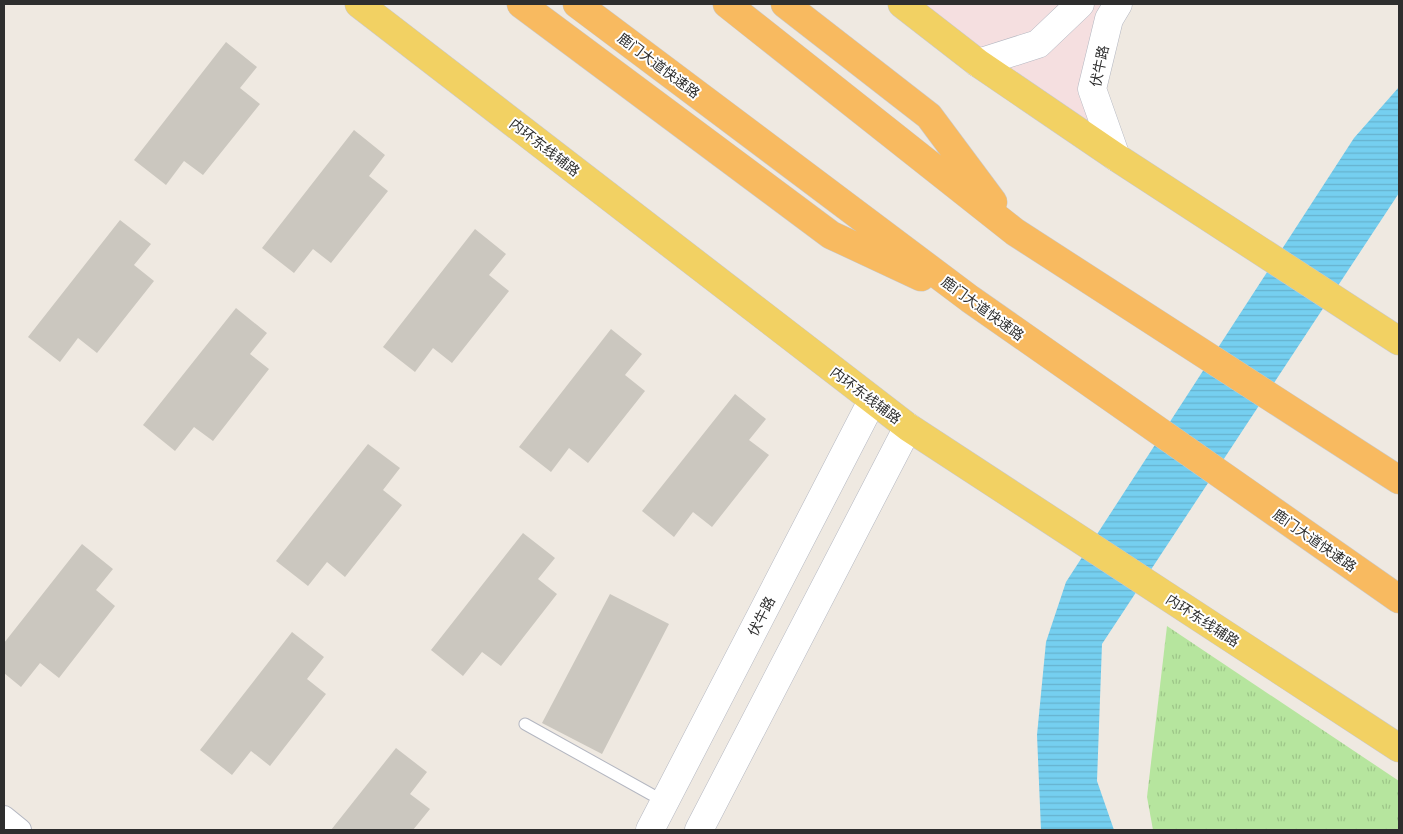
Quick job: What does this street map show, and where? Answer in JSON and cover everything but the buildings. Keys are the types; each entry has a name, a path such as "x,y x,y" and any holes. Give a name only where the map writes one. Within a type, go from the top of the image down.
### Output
{"highway":[{"path":"521,4 831,235 970,299"},
{"name":"鹿门大道快速路","path":"577,4 970,299 1399,599"},
{"path":"727,4 1015,232 1399,480"},
{"path":"785,4 929,116 1015,232"}],"main road":[{"name":"内环东线辅路","path":"360,4 908,427 1399,748"},
{"path":"902,4 978,63 1116,157 1399,341"}],"street":[{"path":"978,63 1038,44 1080,4"},
{"name":"伏牛路","path":"1116,157 1092,89 1110,19 1118,4"},
{"name":"伏牛路","path":"650,830 872,401"},
{"path":"699,830 908,427"},
{"path":"4,817 20,830"}],"lane":[{"path":"525,724 665,802"}],"shaded area":[{"path":"902,4 1118,4 1092,89 1116,157"}],"green space":[{"path":"1167,626 1399,781 1399,830 1153,830 1147,797"}],"water":[{"path":"1399,87 1399,193 1102,644 1097,781 1114,830 1041,830 1037,735 1046,642 1066,582 1354,138"}]}
